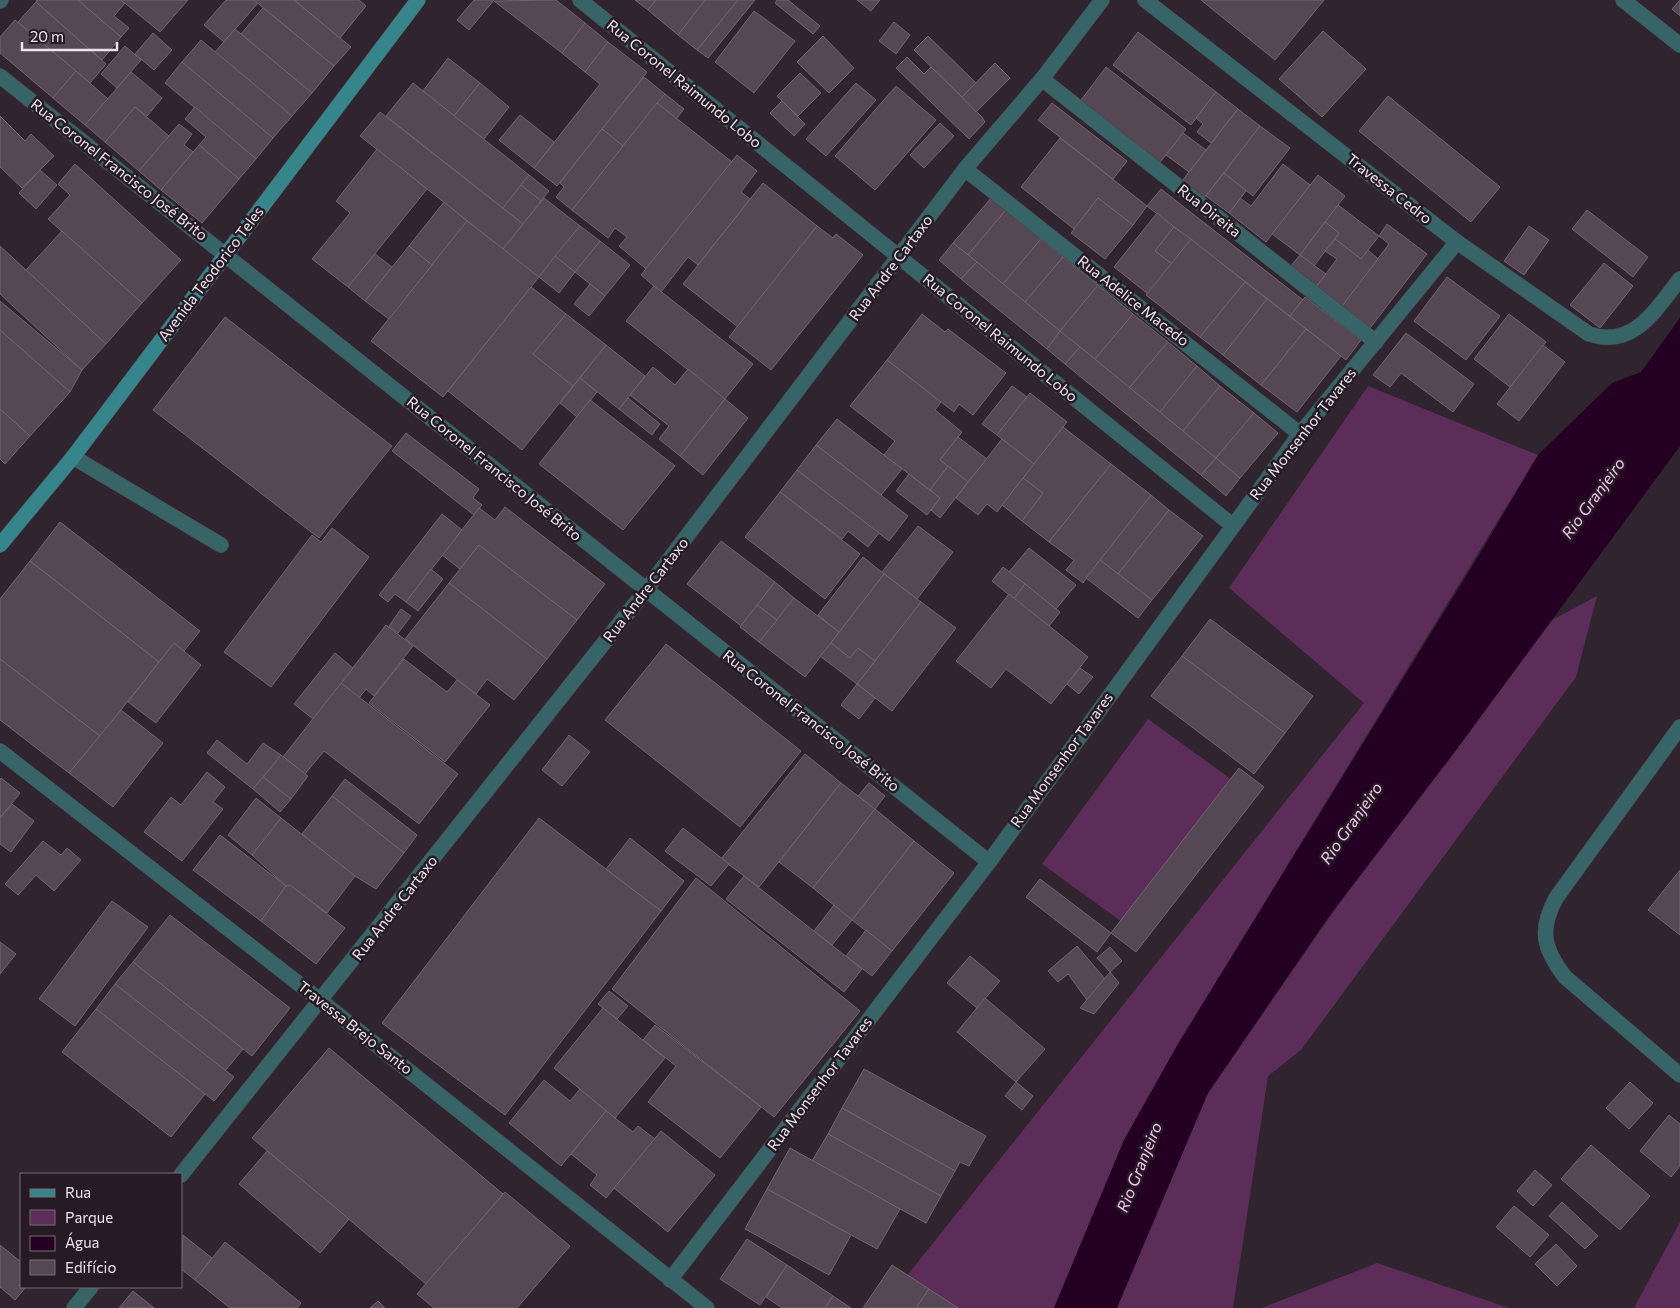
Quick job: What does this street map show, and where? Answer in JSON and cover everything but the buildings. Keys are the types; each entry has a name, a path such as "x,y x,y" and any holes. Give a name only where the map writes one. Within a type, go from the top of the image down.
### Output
{"main road":[{"name":"Avenida Teodorico Teles","path":"0,545 73,457 418,0"}],"street":[{"name":"Rua Coronel Raimundo Lobo","path":"580,0 1232,525"},
{"name":"Rua Andre Cartaxo","path":"182,1174 646,590 965,169 1042,79 1102,0"},
{"name":"Travessa Cedro","path":"1145,0 1457,242 1589,334 1602,338 1615,338 1624,335 1645,322 1680,280"},
{"path":"1622,0 1640,5 1680,45"},
{"name":"Rua Coronel Francisco José Brito","path":"0,76 989,862"},
{"name":"Rua Direita","path":"1042,79 1376,342"},
{"name":"Rua Adelice Macedo","path":"965,169 1300,434"},
{"name":"Rua Monsenhor Tavares","path":"670,1280 989,862 1232,525 1300,434 1457,242"},
{"path":"73,457 221,545"},
{"path":"1680,727 1556,898 1547,915 1544,928 1552,960 1565,977 1680,1075"},
{"name":"Travessa Brejo Santo","path":"0,751 321,1001 707,1308"},
{"path":"74,1308 90,1288"}],"green space":[{"path":"1368,386 1538,455 1178,1044 1124,1140 1054,1308 917,1308 894,1292 1364,703 1229,588"},
{"path":"1597,596 1576,677 1301,1050 1268,1076 1233,1308 1113,1308 1208,1093 1340,902 1552,620"},
{"path":"1148,719 1235,782 1129,927 1042,864"},
{"path":"1680,1222 1680,1308 1634,1308"},
{"path":"1377,1263 1509,1308 1262,1308"}],"water":[{"name":"Rio Granjeiro","path":"1680,318 1680,446 1454,753 1327,919 1208,1093 1117,1308 1054,1308 1124,1140 1178,1044 1484,547 1538,455 1612,383 1641,372"}]}
